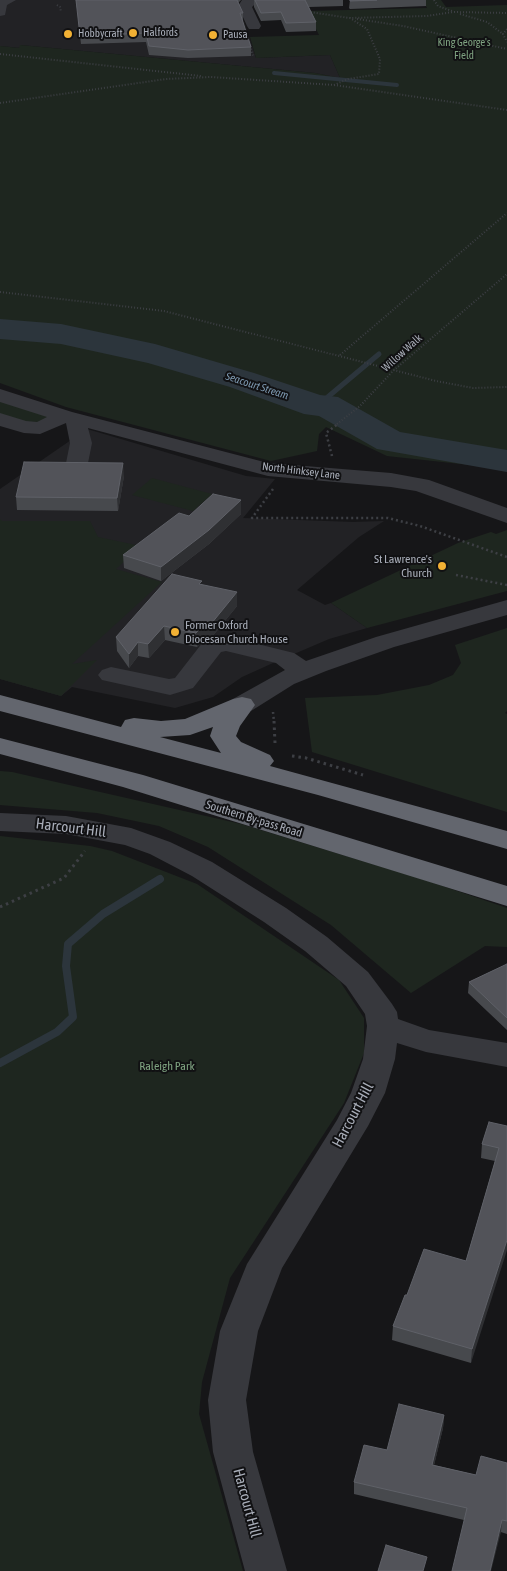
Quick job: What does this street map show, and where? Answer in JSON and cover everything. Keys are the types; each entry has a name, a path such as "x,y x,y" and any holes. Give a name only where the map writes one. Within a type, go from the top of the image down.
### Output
{"highway":[{"path":"0,703 328,789 507,840"},
{"path":"43,714 161,729 190,727 242,705"},
{"path":"242,705 227,724 223,736 231,748 328,789"},
{"name":"Southern By-pass Road","path":"0,746 133,781 507,896"},
{"path":"0,761 17,761 133,781"}],"street":[{"path":"0,12 2,3 10,0"},
{"path":"249,0 250,2 245,6 253,24 270,20"},
{"name":"North Hinksey Lane","path":"0,395 70,418 285,472 391,480 420,486 507,516"},
{"path":"0,419 24,427 40,428 70,418 81,443 76,468"},
{"path":"242,705 285,679 384,642 507,607"},
{"path":"111,674 170,687 184,683 212,647 225,643 284,658 304,672"},
{"name":"Harcourt Hill","path":"0,822 66,825 100,830 160,848 202,869 316,944 357,979 380,1012 383,1026 379,1059 368,1093 351,1126 265,1264 239,1331 227,1400 233,1452 266,1571"},
{"path":"383,1026 426,1041 507,1055"}],"path":[{"path":"434,0 438,6 486,22 503,34 507,42"},
{"path":"57,5 60,6 61,12"},
{"path":"307,6 310,12 402,26 507,49"},
{"path":"349,18 427,16 453,12 507,13"},
{"path":"334,85 348,79 379,74 380,59 367,29 349,18"},
{"path":"503,34 507,29"},
{"path":"0,54 211,77 334,85 507,110"},
{"path":"0,103 166,79 211,77"},
{"path":"339,356 507,213"},
{"name":"Willow Walk","path":"330,455 326,434 360,406 393,372 507,274"},
{"path":"0,292 164,311 373,365 393,372 473,388 507,387"},
{"path":"285,472 252,518 388,518 420,526 507,557"},
{"path":"456,575 507,585"},
{"path":"272,708 275,744"},
{"path":"0,907 64,878 90,846 100,830"}],"shaded area":[{"path":"0,0 237,0 256,58 330,55 340,78 315,73 20,45 20,48 0,46"},
{"path":"87,429 246,476 275,479 243,518 353,522 384,521 359,537 297,590 325,605 331,603 367,628 329,639 273,663 242,677 213,697 175,708 72,687 61,696 0,679 0,489"}],"green space":[{"name":"King George's Field","path":"423,0 441,0 446,7 507,5 507,469 387,456 326,427 319,434 317,451 271,461 66,407 0,383 0,46 19,48 20,45 315,73 340,78 330,55 256,58 250,37 319,35 307,11 427,8"},
{"path":"0,395 65,416 50,424 0,419"},
{"path":"152,478 212,494 193,511 132,495"},
{"path":"0,519 2,521 90,521 98,537 141,546 116,569 162,582 72,664 97,660 61,696 0,679"},
{"path":"507,530 507,591 367,628 331,603 458,543 491,532 496,534"},
{"path":"507,628 507,711 505,713 507,714 507,812 312,752 305,698 377,695 429,685 453,675 461,663 455,645"},
{"path":"0,771 12,772 241,824 428,881 507,908 507,947 485,946 411,993 331,925 208,847 159,826 97,813 0,805"},
{"name":"Raleigh Park","path":"0,836 90,846 112,851 197,884 339,980 364,1018 364,1053 344,1103 230,1278 202,1382 199,1414 243,1571 0,1571"}],"building":[{"path":"76,0 237,0 243,13 240,13 251,47 188,50 149,46 146,33 80,36"},
{"path":"255,0 305,0 316,22 286,23 281,12 261,13"},
{"path":"24,462 123,463 117,498 16,497"},
{"path":"213,494 241,500 209,530 161,567 123,555 179,513 189,516"},
{"path":"172,574 202,581 199,584 237,592 211,624 202,626 196,633 164,626 148,644 138,642 129,654 116,637"},
{"path":"507,964 507,1018 469,982"},
{"path":"489,1122 507,1126 507,1240 472,1349 393,1326 424,1249 466,1261 499,1148 482,1144"},
{"path":"399,1404 444,1415 432,1465 476,1475 481,1456 507,1463 507,1521 502,1520 490,1571 452,1571 467,1508 354,1482 364,1445 387,1450"},
{"path":"386,1545 427,1557 423,1571 378,1571"}],"waterway":[{"path":"274,73 397,85"},
{"name":"Seacourt Stream","path":"0,329 61,334 155,354 242,380 317,406 325,405 390,441 507,461"},
{"path":"317,406 379,354"},
{"path":"0,1063 57,1032 73,1017 66,966 68,944 103,914 160,879"}],"place":[{"name":"Halfords","path":"133,33"},
{"name":"Hobbycraft","path":"68,34"},
{"name":"Pausa","path":"213,35"},
{"name":"St Lawrence's Church","path":"442,566"},
{"name":"Former Oxford Diocesan Church House","path":"175,632"}]}
